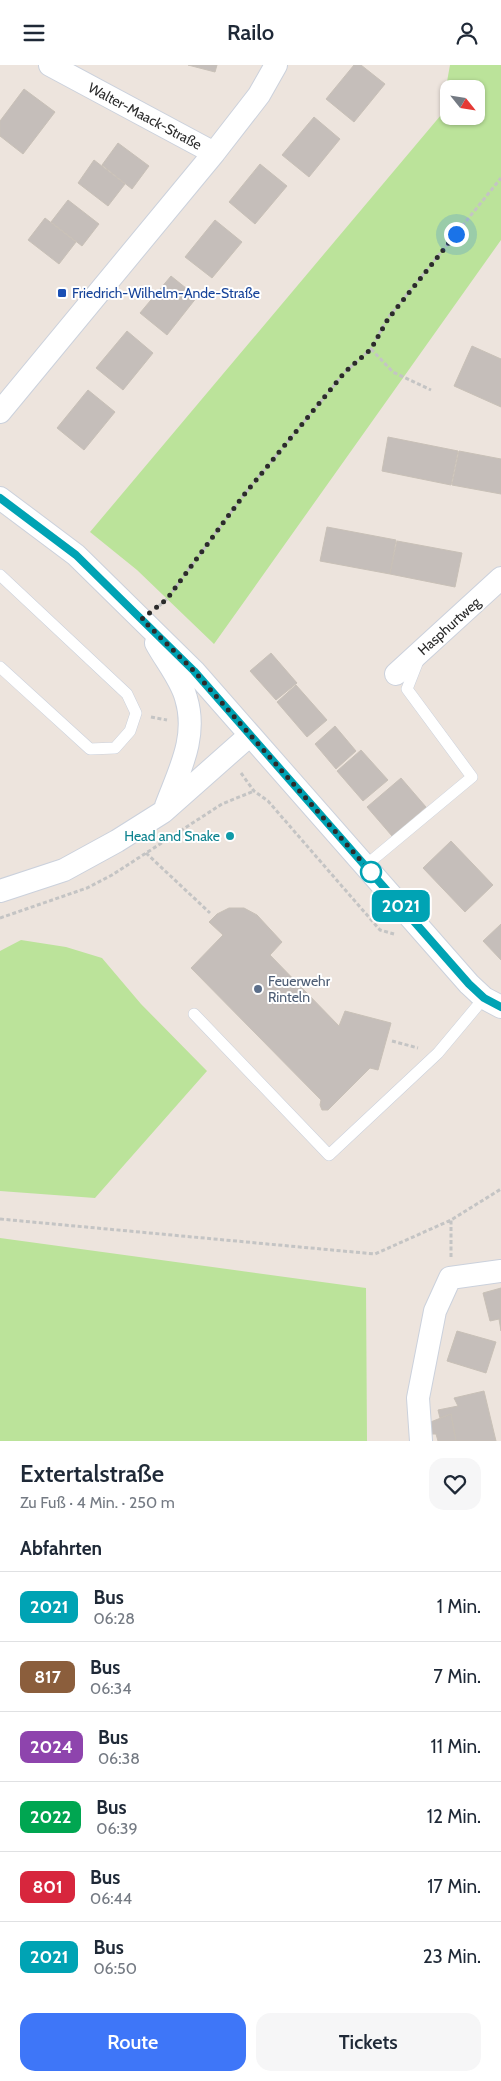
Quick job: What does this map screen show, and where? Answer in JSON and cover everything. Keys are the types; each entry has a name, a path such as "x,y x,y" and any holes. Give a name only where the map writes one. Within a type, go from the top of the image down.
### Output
{"street":[{"name":"Walter-Maack-Straße","path":"50,65 214,153"},
{"path":"0,412 214,153 259,95 276,65"},
{"path":"0,498 76,555 194,671 469,984 493,1003"},
{"name":"Hasphurtweg","path":"396,674 501,578"},
{"path":"142,619 186,697 191,726 188,747 163,812"},
{"path":"0,891 64,870 163,812 250,735"},
{"path":"421,1441 418,1398 434,1311 450,1278 501,1271"}],"lane":[{"path":"0,575 127,694 136,713 130,731 115,748 90,749 0,667"},
{"path":"366,866 472,777 407,689 423,649"},
{"path":"194,1014 330,1155 493,1003"}],"path":[{"path":"142,619 167,599 243,496 345,372 371,349 388,319 501,178"},
{"path":"371,349 393,372 431,389"},
{"path":"136,713 191,726"},
{"path":"254,791 268,801 380,930 398,935"},
{"path":"146,853 210,913"},
{"path":"392,1041 438,1053"},
{"path":"0,1219 375,1254 451,1220 501,1189"},
{"path":"450,1278 451,1220"}],"green space":[{"path":"450,65 501,65 501,240 214,644 137,570 90,532 440,116 440,125 485,125 485,80 447,80"},
{"path":"21,940 66,947 102,958 141,1004 207,1071 95,1198 0,1191 0,951"},
{"path":"0,1238 366,1288 367,1441 0,1441"}],"building":[{"path":"188,65 217,65 215,72"},
{"path":"354,65 361,65 385,84 354,122 326,99"},
{"path":"24,89 55,112 23,154 0,136 0,121"},
{"path":"314,117 340,139 309,177 282,155"},
{"path":"118,143 149,166 132,189 102,165"},
{"path":"94,160 125,184 108,206 78,183"},
{"path":"260,164 287,186 255,224 229,202"},
{"path":"68,200 99,224 82,246 51,222"},
{"path":"45,218 76,242 59,264 28,240"},
{"path":"215,220 242,242 212,278 185,257"},
{"path":"171,276 197,297 167,335 140,313"},
{"path":"127,331 153,353 123,390 96,368"},
{"path":"472,346 501,359 501,407 454,386"},
{"path":"88,390 115,412 84,450 57,428"},
{"path":"388,437 458,451 451,485 382,471"},
{"path":"459,451 501,459 501,494 452,485"},
{"path":"327,527 396,540 390,574 320,561"},
{"path":"397,541 462,553 455,587 390,574"},
{"path":"271,653 297,683 276,700 250,671"},
{"path":"296,685 327,720 307,737 277,702"},
{"path":"335,726 356,751 336,769 315,744"},
{"path":"361,750 388,780 363,801 337,771"},
{"path":"401,778 426,807 392,836 367,807"},
{"path":"451,841 493,885 465,912 423,868"},
{"name":"Feuerwehr Rinteln","path":"229,908 244,908 257,915 282,942 270,955 339,1026 345,1011 391,1023 378,1070 370,1068 328,1110 322,1110 321,1100 191,968 223,935 209,922 217,914"},
{"path":"501,924 501,960 483,941"},
{"path":"501,1288 501,1331 499,1319 490,1321 483,1293"},
{"path":"457,1331 496,1342 486,1373 447,1361"},
{"path":"484,1391 496,1441 456,1441 451,1414 440,1418 438,1410 458,1406 454,1398"},
{"path":"451,1414 456,1441 438,1441 436,1434 430,1434 428,1423"}],"bus line":[{"name":"2021","path":"0,498 76,555 194,671 469,984 484,998 501,1007"}],"place":[{"name":"Friedrich-Wilhelm-Ande-Straße","path":"62,293"},
{"name":"Head and Snake","path":"230,836"},
{"name":"Feuerwehr Rinteln","path":"258,989"}],"route":[{"path":"371,872 194,671 142,619 167,599 243,496 345,372 371,349 388,319 456,234"}]}
